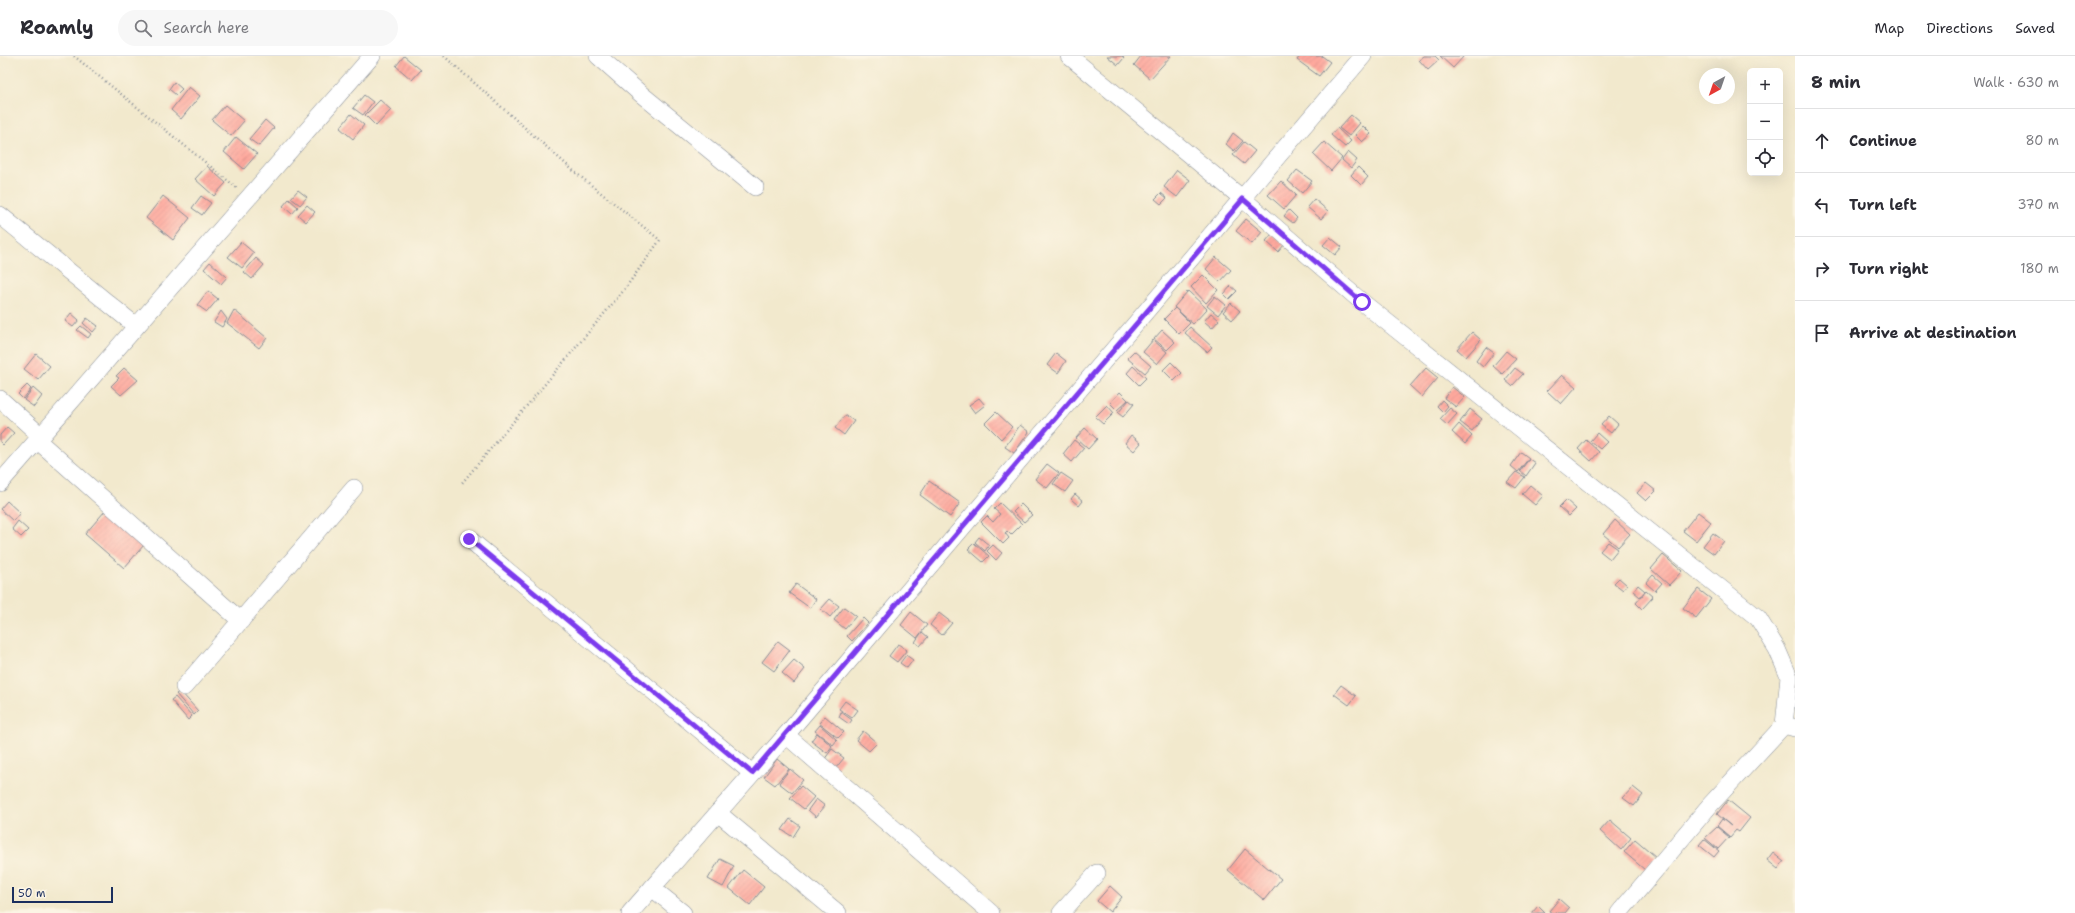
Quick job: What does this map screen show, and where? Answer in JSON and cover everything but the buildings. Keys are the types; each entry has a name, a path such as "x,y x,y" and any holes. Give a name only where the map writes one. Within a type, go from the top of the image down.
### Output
{"street":[{"path":"0,483 372,56"},
{"path":"598,56 641,94 755,187"},
{"path":"1069,56 1243,199 1362,302 1758,618 1777,649 1789,677 1790,727 1758,752 1710,805 1619,913"},
{"path":"630,913 786,735 1363,56"},
{"path":"0,215 136,326"},
{"path":"0,399 39,438 241,620"},
{"path":"184,687 354,488"},
{"path":"469,539 752,773"},
{"path":"786,735 991,913"},
{"path":"718,813 838,913"},
{"path":"1061,913 1096,873"},
{"path":"652,888 683,913"}],"path":[{"path":"74,56 248,198"},
{"path":"444,56 576,173 660,240 624,290 462,483"}],"route":[{"path":"469,539 752,773 1243,199 1362,302"}]}
